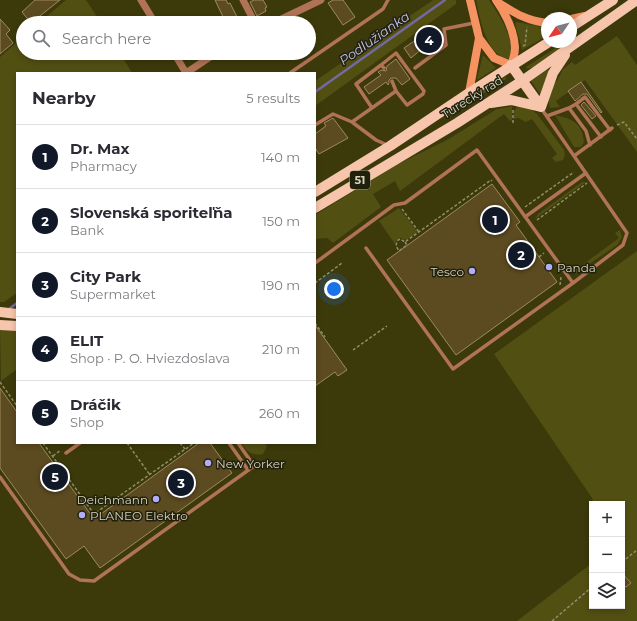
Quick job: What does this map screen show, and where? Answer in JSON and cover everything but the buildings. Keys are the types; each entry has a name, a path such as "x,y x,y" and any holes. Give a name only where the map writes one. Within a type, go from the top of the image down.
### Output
{"main road":[{"path":"577,23 612,0"},
{"name":"Turecký rad","path":"577,43 637,0"},
{"name":"Turecký rad","path":"316,191 390,146 469,92 541,47"},
{"path":"541,107 553,73 570,48"},
{"name":"Turecký rad","path":"316,207 522,81 570,48"},
{"path":"512,66 541,107"},
{"path":"482,106 503,100 524,102 541,107"},
{"path":"0,312 16,314"},
{"path":"0,325 16,326"}],"street":[{"path":"141,0 151,16"},
{"path":"243,0 251,16"},
{"path":"288,16 321,0"},
{"path":"470,0 474,23 479,38 494,58 512,66 515,48 513,36 499,1"},
{"path":"499,1 519,16 528,20 541,22"},
{"path":"577,18 591,14"},
{"path":"469,92 479,38"},
{"path":"178,60 185,72"},
{"path":"188,72 206,60"}],"lane":[{"path":"316,55 383,9 388,0"},
{"path":"415,68 446,46 444,29 474,23"},
{"path":"372,108 356,84 382,66 396,53 424,91 423,94 407,105 396,91 392,81"},
{"path":"291,72 309,60"},
{"path":"352,122 396,91"},
{"path":"547,116 569,108 585,97 611,129 574,156"},
{"path":"576,104 601,137"},
{"path":"366,248 453,369 618,250 626,240 627,233 541,107"},
{"path":"569,108 586,131 590,145"},
{"path":"316,125 332,114 352,122 376,140 390,146"},
{"path":"316,262 394,205 405,203 477,150 573,283"},
{"path":"525,217 586,173"},
{"path":"66,453 79,444"},
{"path":"230,444 248,470"},
{"path":"0,477 69,574 80,580 89,582 94,581 254,466 239,444"}],"path":[{"path":"521,46 525,45 527,25"},
{"path":"513,110 513,123"},
{"path":"611,129 624,122 637,139"},
{"path":"520,211 574,172"},
{"path":"405,242 491,180 495,186"},
{"path":"536,220 591,180"},
{"path":"398,204 419,232"},
{"path":"400,239 405,242 408,245 400,251 396,246 397,241 400,239"},
{"path":"316,282 342,263"},
{"path":"557,272 561,278 559,285"},
{"path":"316,324 325,337"},
{"path":"353,350 387,326"},
{"path":"0,382 16,405"},
{"path":"45,444 94,514 193,444"},
{"path":"128,444 150,475"},
{"path":"181,444 185,450"},
{"path":"625,560 637,550"},
{"path":"552,621 589,590"}],"shaded area":[{"path":"66,0 86,0 96,16 47,16"},
{"path":"433,0 456,0 456,4 316,105 316,80"},
{"path":"476,0 489,0 502,20 511,45 509,59 501,56 490,44 482,26"},
{"path":"517,22 541,27 541,39 522,50 515,23"},
{"path":"617,36 637,65 637,152 585,80 556,101 560,107 550,108 548,98 553,84 557,81 563,69 572,62 575,65"},
{"path":"16,43 16,60 124,60 131,72 16,72 16,294 4,302 0,302 0,57"},
{"path":"556,48 561,48 534,67 527,69 526,67"},
{"path":"483,55 496,68 477,80 477,78"},
{"path":"548,69 549,72 540,94 531,81"},
{"path":"506,77 506,79 446,118 445,116 497,80"},
{"path":"512,106 512,120 510,121 504,114 400,191 395,181 373,194 381,207 333,243 327,238 316,239 316,214 398,164 447,140 497,109"},
{"path":"518,106 528,107 537,114 564,150 565,155 563,160 556,162 552,158 557,154 532,119 526,122 518,118 513,119 514,111"},
{"path":"555,115 575,122 583,135 584,142 581,147 574,147"},
{"path":"582,182 586,182 535,219 538,214"},
{"path":"399,208 418,232 406,240 400,238 395,244 379,221"},
{"path":"620,230 622,237 617,245 576,273 568,269 570,266 574,271 619,238 615,233"},
{"path":"637,251 637,621 517,621 589,565 589,609 625,609 625,501 593,501 494,354"},
{"path":"0,329 16,330 16,370 1,381"},
{"path":"242,444 266,444 267,446 263,454 253,454 245,449"}],"waterway":[{"name":"Podlužianka","path":"316,91 445,0"},
{"name":"Podlužianka","path":"9,309 16,304"}],"place":[{"name":"ELIT","path":"429,40"},
{"name":"Dr. Max","path":"495,220"},
{"name":"Slovenská sporiteľňa","path":"521,255"},
{"name":"Panda","path":"549,267"},
{"name":"Tesco","path":"472,271"},
{"name":"New Yorker","path":"208,463"},
{"name":"Dráčik","path":"55,477"},
{"name":"City Park","path":"181,483"},
{"name":"Deichmann","path":"156,499"},
{"name":"PLANEO Elektro","path":"82,515"}]}
